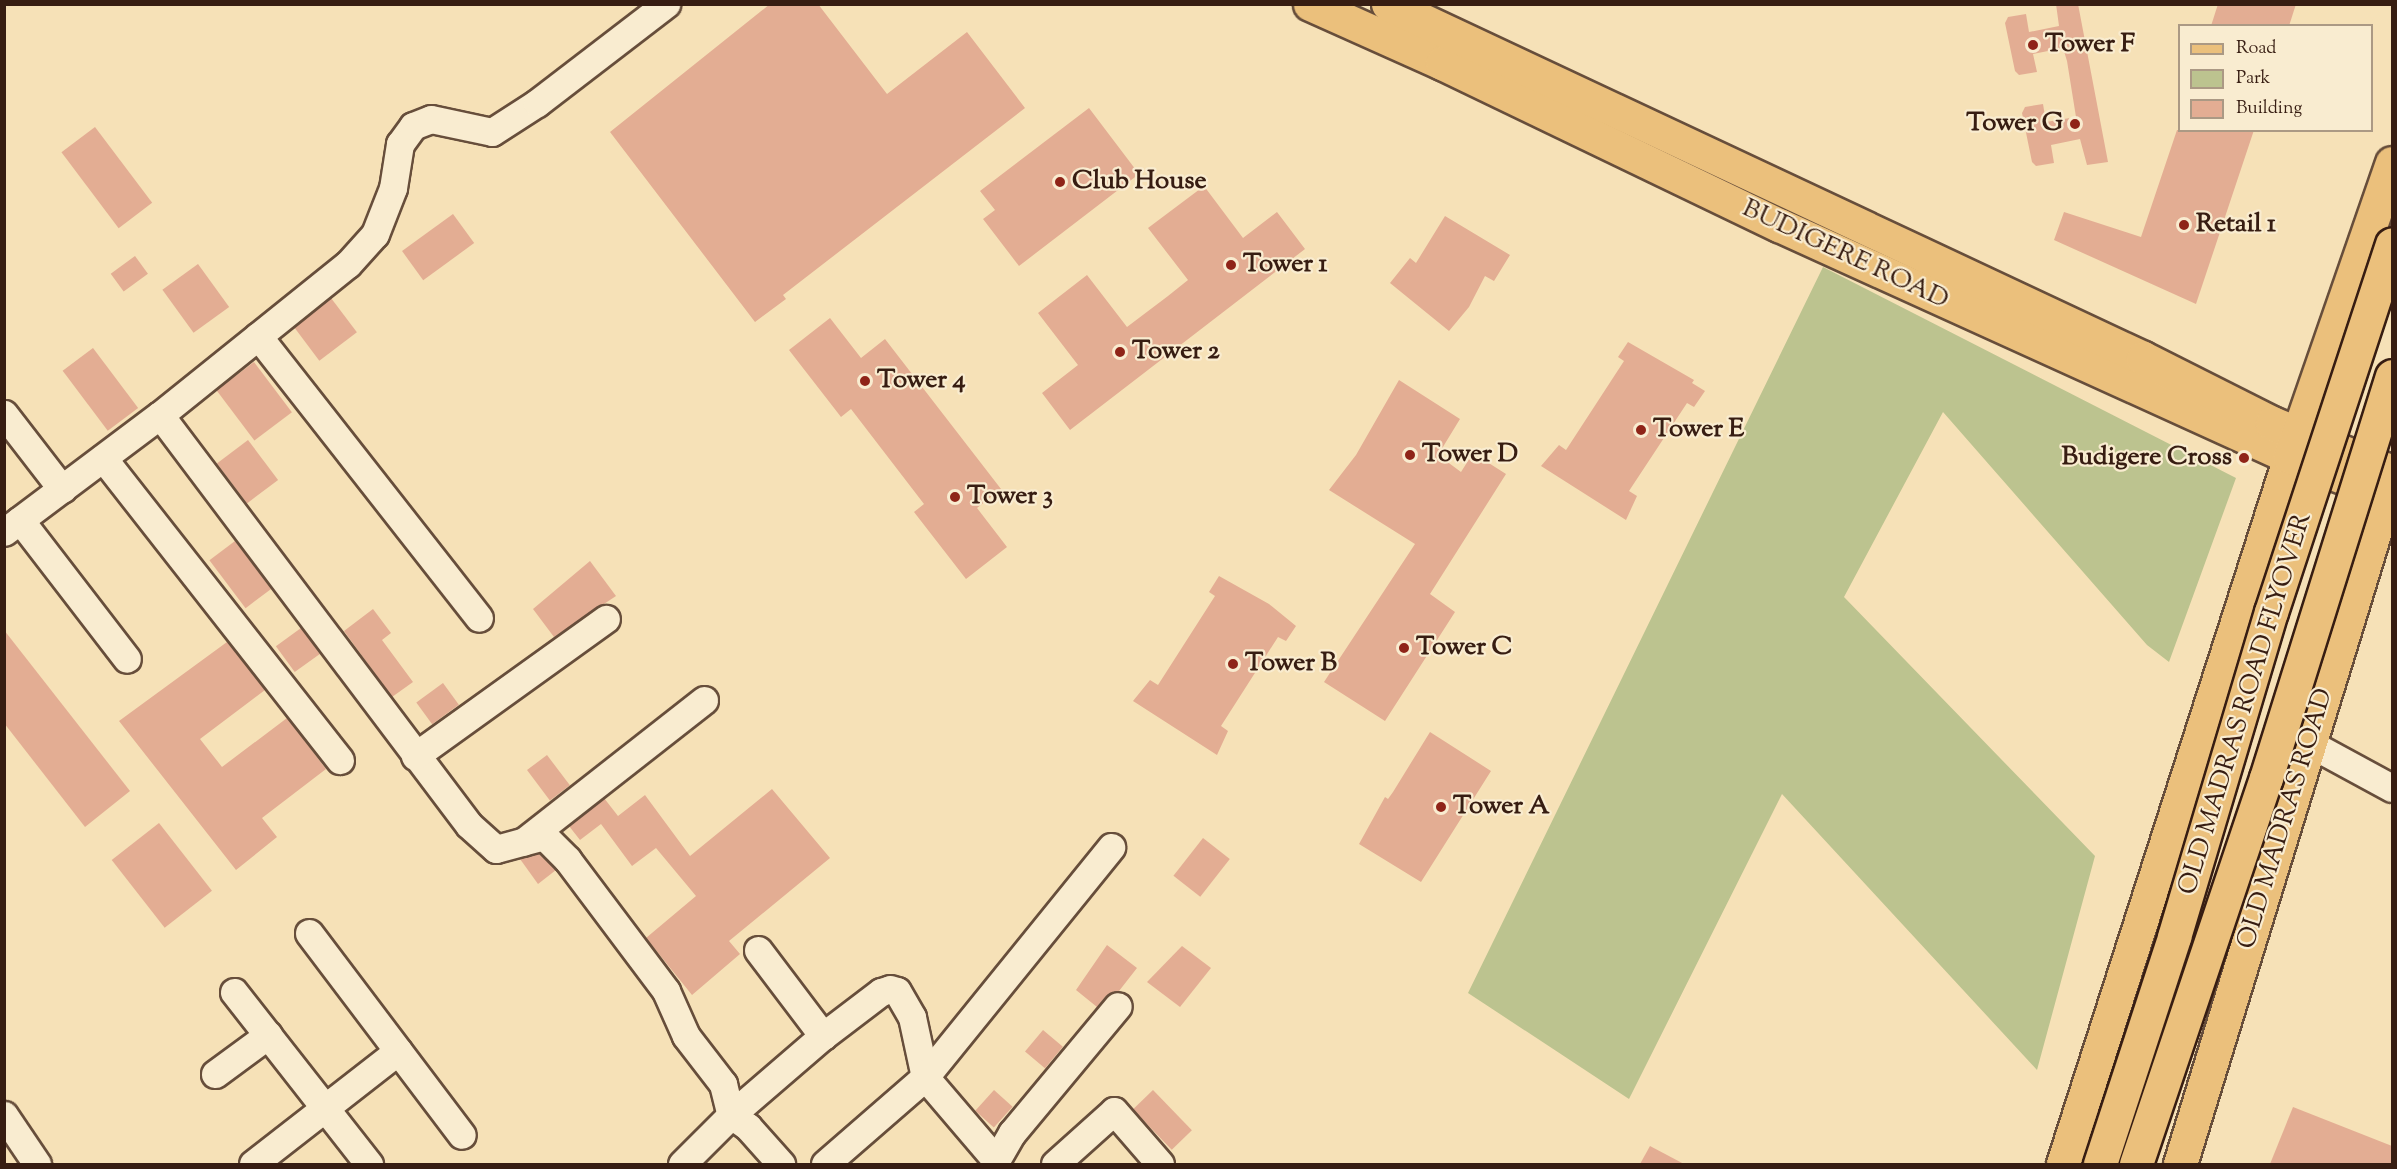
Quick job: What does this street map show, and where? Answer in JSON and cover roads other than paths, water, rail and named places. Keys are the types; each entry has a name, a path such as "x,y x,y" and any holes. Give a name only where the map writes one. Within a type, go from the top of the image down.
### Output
{"main road":[{"name":"BUDIGERE ROAD","path":"1310,4 1442,63 1779,225 2391,484"},
{"name":"BUDIGERE ROAD","path":"1388,4 2295,445"},
{"path":"2063,1164 2295,445 2392,163"},
{"name":"OLD MADRAS ROAD FLYOVER","path":"2100,1164 2174,937 2271,612 2392,244"},
{"name":"OLD MADRAS ROAD FLYOVER","path":"2136,1164 2266,778 2392,376"},
{"name":"OLD MADRAS ROAD","path":"2180,1164 2391,484"}],"street":[{"path":"127,659 12,526 160,415 348,264 375,234 393,188 400,144 413,126 431,119 492,132 537,103 666,4"},
{"path":"258,336 479,618"},
{"path":"4,414 62,489"},
{"path":"160,415 414,756 489,845 503,849 544,836 567,859 666,991 686,1036 723,1084 731,1115 748,1127 781,1164"},
{"path":"103,458 340,760"},
{"path":"414,756 606,619"},
{"path":"523,842 704,700"},
{"path":"2309,743 2392,788"},
{"path":"825,1164 925,1077 1111,847"},
{"path":"309,933 462,1136"},
{"path":"758,950 823,1036"},
{"path":"234,992 369,1164"},
{"path":"682,1164 731,1115 823,1036 881,992 897,992 912,1017 925,1077 995,1162 1012,1133 1118,1006"},
{"path":"215,1074 268,1035"},
{"path":"253,1164 398,1051"},
{"path":"1056,1164 1114,1111 1160,1164"},
{"path":"4,1115 37,1164"}],"place":[{"name":"Tower F","path":"2033,45"},
{"name":"Tower G","path":"2075,124"},
{"name":"Club House","path":"1060,182"},
{"name":"Retail 1","path":"2184,225"},
{"name":"Tower 1","path":"1231,265"},
{"name":"Tower 2","path":"1120,352"},
{"name":"Tower 4","path":"865,381"},
{"name":"Tower E","path":"1641,430"},
{"name":"Tower D","path":"1410,455"},
{"name":"Budigere Cross","path":"2244,458"},
{"name":"Tower 3","path":"955,497"},
{"name":"Tower C","path":"1404,648"},
{"name":"Tower B","path":"1233,664"},
{"name":"Tower A","path":"1441,807"}]}
